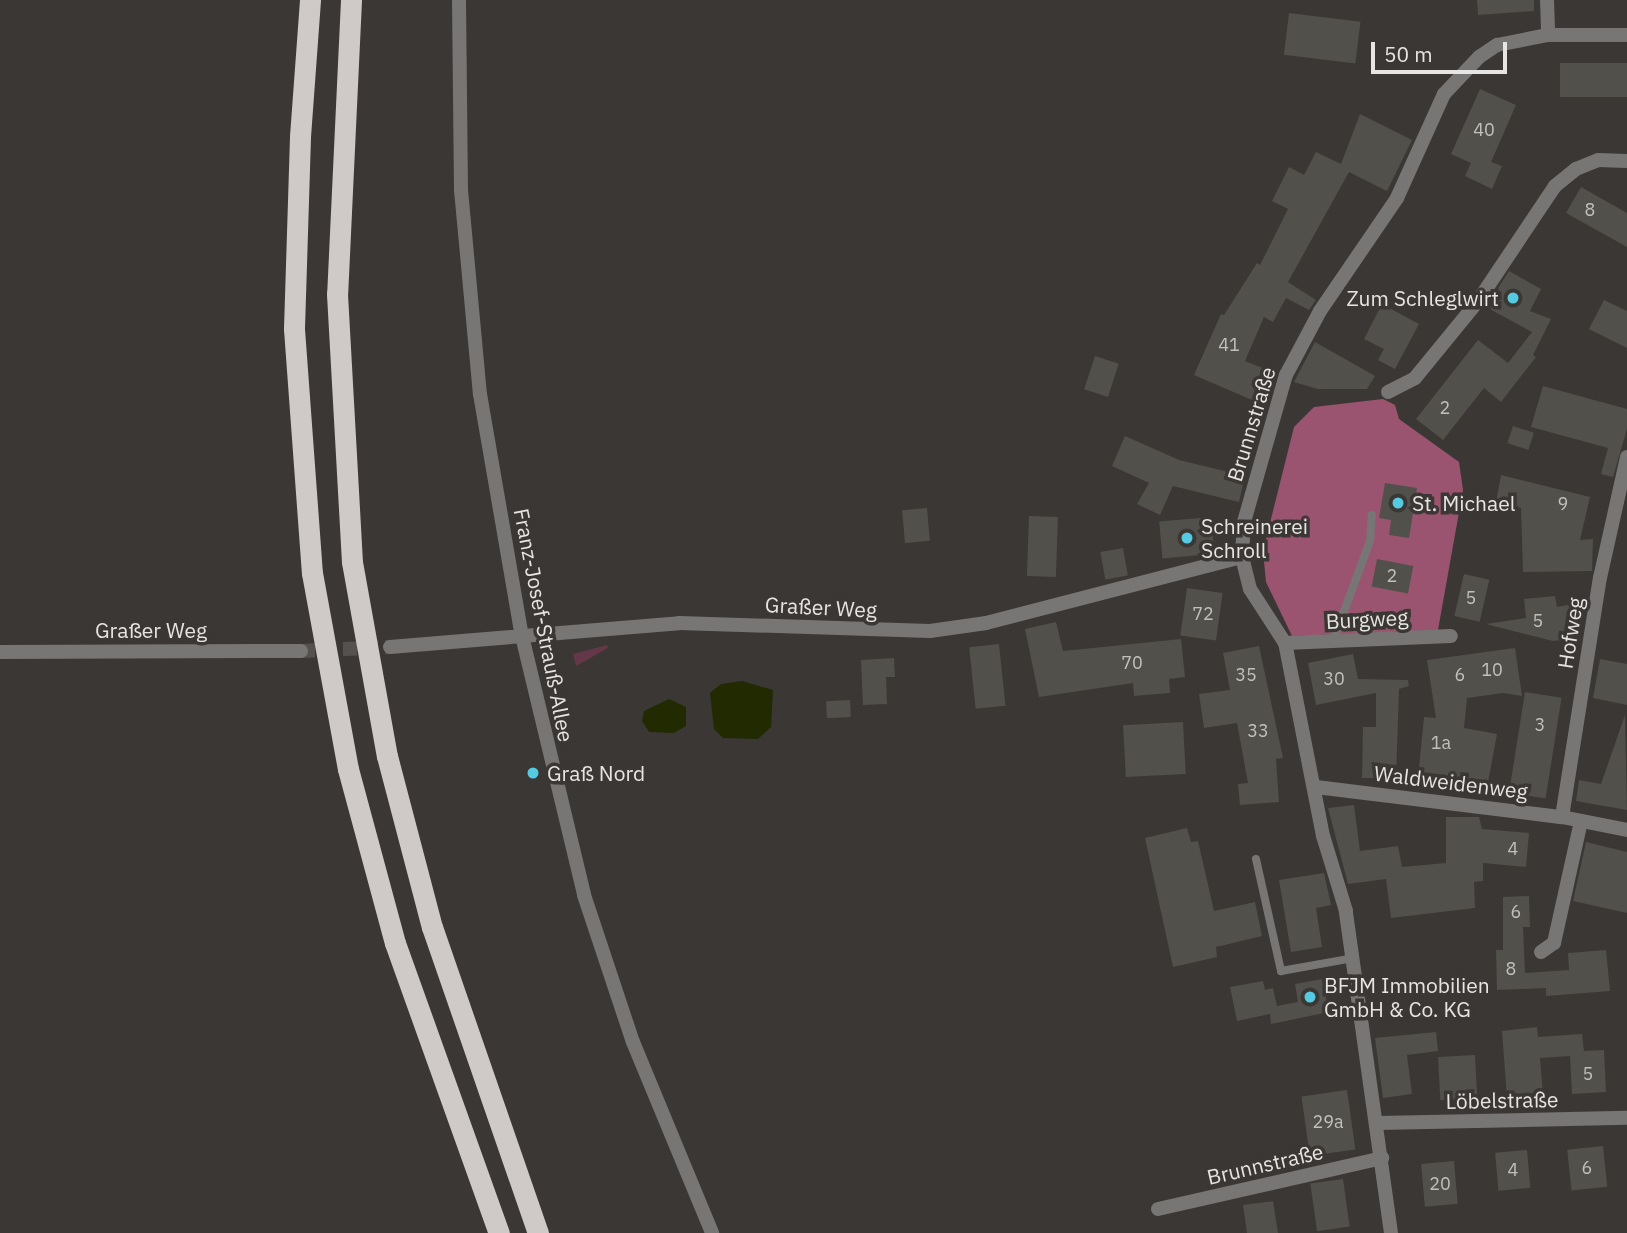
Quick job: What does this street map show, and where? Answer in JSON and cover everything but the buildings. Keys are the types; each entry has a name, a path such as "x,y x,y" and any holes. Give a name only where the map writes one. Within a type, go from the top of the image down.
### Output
{"highway":[{"path":"310,0 299,151 295,329 312,573 348,769 395,943 499,1233"},
{"path":"351,0 337,294 352,562 387,756 432,927 538,1233"}],"street":[{"name":"Franz-Josef-Strauß-Allee","path":"459,0 461,190 478,367 522,636 584,895 637,1054 712,1233"},
{"path":"1547,0 1548,35"},
{"name":"Brunnstraße","path":"1391,1233 1378,1123 1353,958 1285,643 1250,589 1242,557 1244,522 1286,374 1320,311 1397,198 1444,94 1461,74 1497,45 1548,35 1627,35"},
{"path":"1388,393 1415,377 1478,300 1555,186 1576,169 1598,160 1627,161"},
{"name":"Hofweg","path":"1562,817 1620,513 1627,457"},
{"name":"Graßer Weg","path":"390,647 679,623 930,631 986,623 1242,557"},
{"name":"Burgweg","path":"1285,643 1451,636"},
{"name":"Graßer Weg","path":"0,652 301,651"},
{"name":"Waldweidenweg","path":"1316,787 1562,817 1627,830"},
{"path":"1541,952 1554,943 1581,821"},
{"name":"Löbelstraße","path":"1378,1123 1627,1118"},
{"name":"Brunnstraße","path":"1158,1209 1382,1158"}],"lane":[{"path":"1333,641 1370,541 1372,516"},
{"path":"1256,859 1281,971 1353,958"}],"shaded area":[{"path":"1383,399 1395,405 1399,419 1459,462 1463,490 1438,630 1292,636 1266,582 1263,551 1294,427 1314,407"},
{"path":"607,645 608,648 576,666 573,654"},
{"path":"742,681 773,690 771,727 758,739 723,738 714,729 710,693 721,684"},
{"path":"669,699 686,707 686,726 674,733 649,732 642,721 644,711"}],"tunnel":[{"path":"301,651 390,647"}],"place":[{"name":"Zum Schleglwirt","path":"1513,298"},
{"name":"St. Michael","path":"1398,503"},
{"name":"Schreinerei Schroll","path":"1187,538"},
{"name":"Graß Nord","path":"533,773"},
{"name":"BFJM Immobilien GmbH & Co. KG","path":"1310,997"}]}
